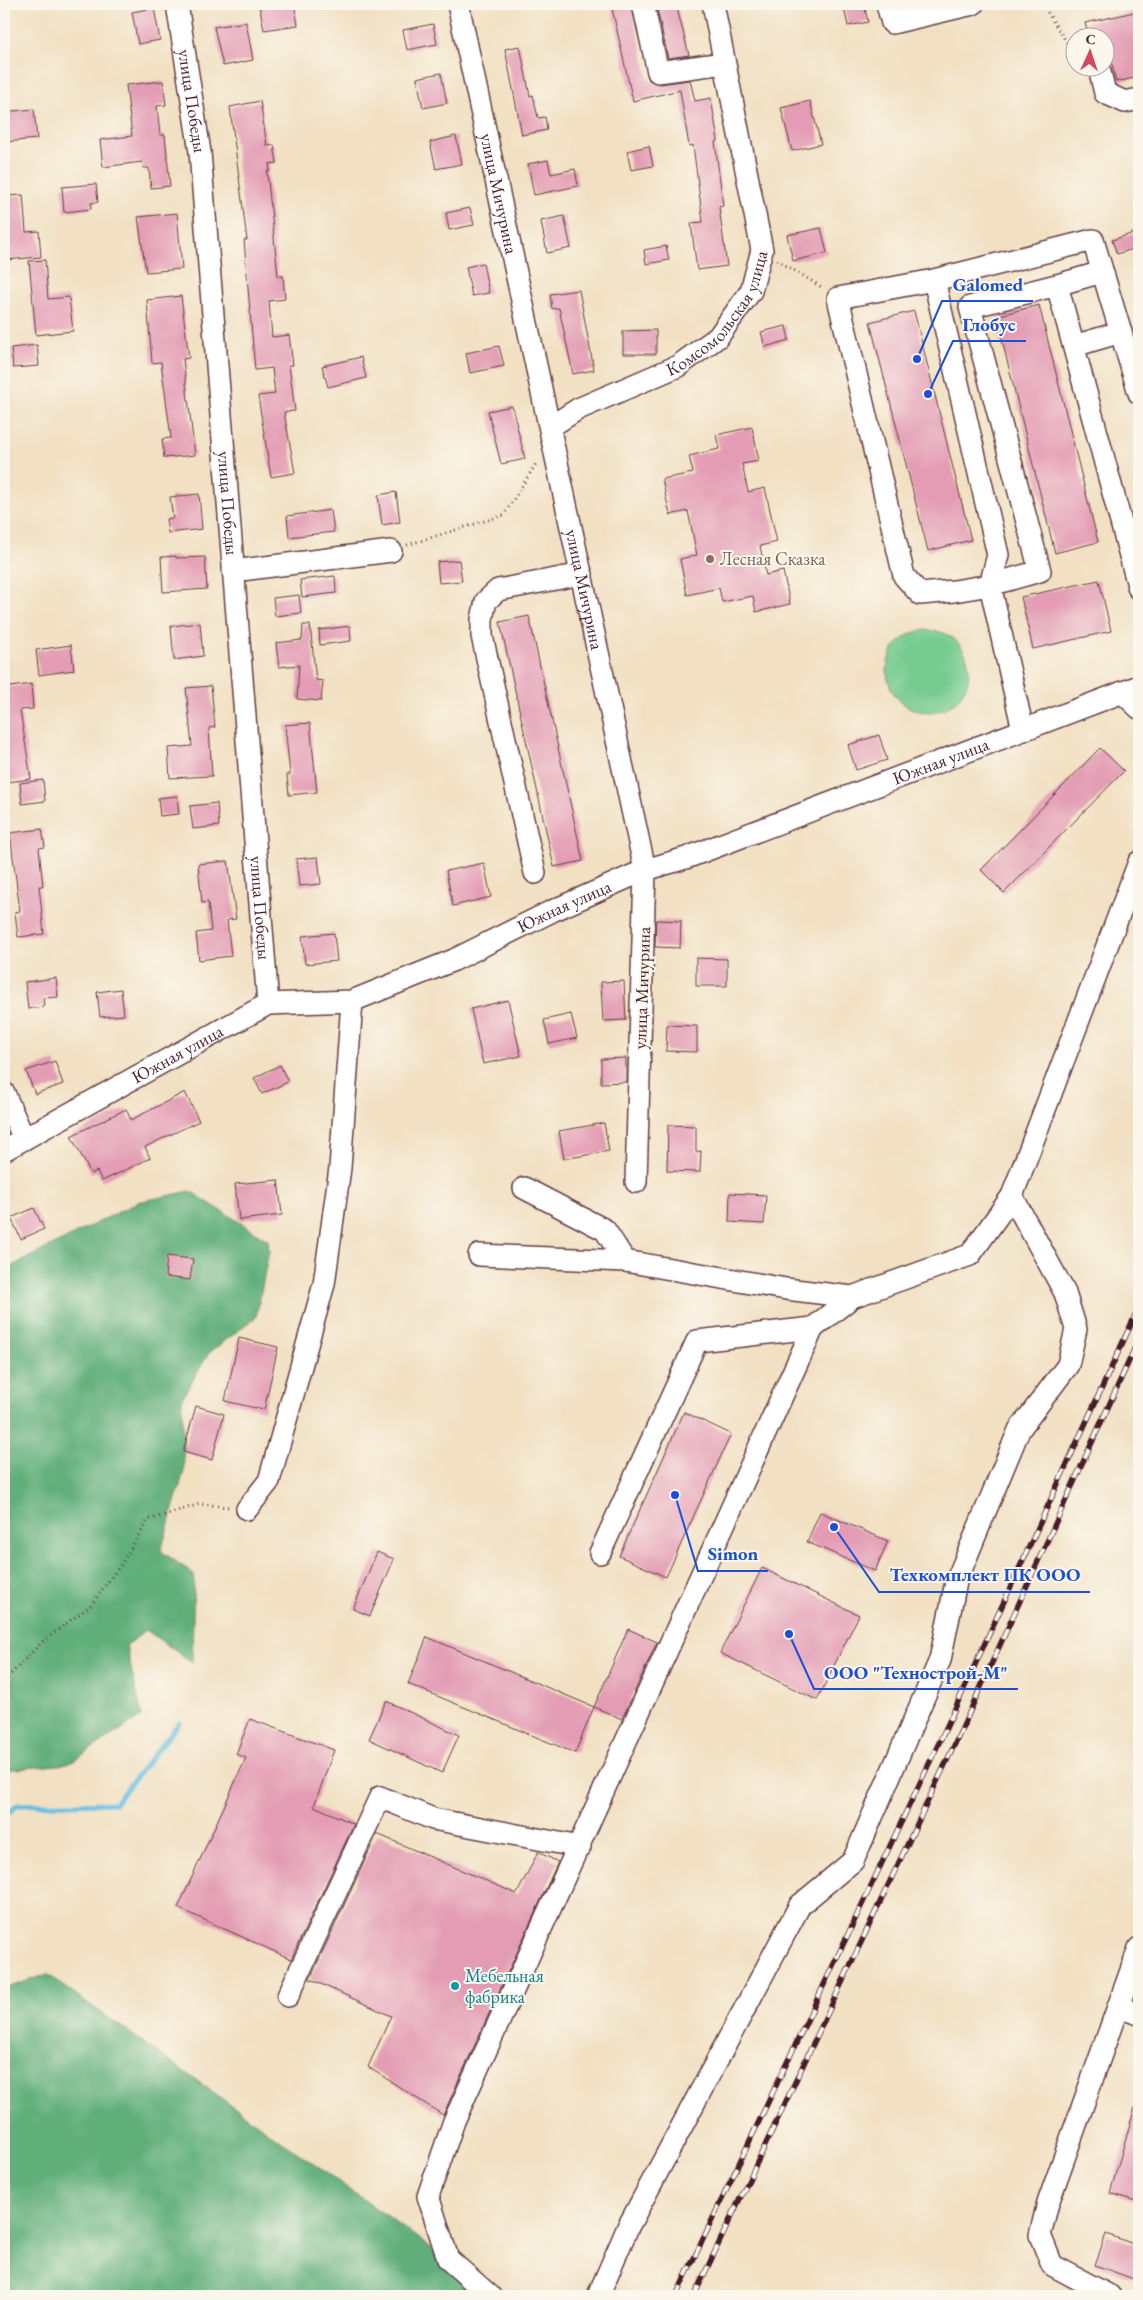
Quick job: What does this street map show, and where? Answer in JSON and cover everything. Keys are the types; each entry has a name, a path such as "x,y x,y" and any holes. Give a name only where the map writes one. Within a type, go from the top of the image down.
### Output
{"street":[{"name":"улица Победы","path":"177,4 200,152 268,1004"},
{"name":"улица Мичурина","path":"458,4 645,870 636,1182"},
{"path":"643,4 658,72 724,63"},
{"name":"Комсомольская улица","path":"551,433 578,409 678,366 718,337 751,291 762,250 713,4"},
{"path":"887,4 892,23 973,4"},
{"path":"1101,78 1105,93 1125,102 1139,99"},
{"path":"970,307 1040,571 990,585 920,594 904,576 838,298 934,280 1093,240 1138,384"},
{"path":"941,313 1102,272"},
{"path":"934,280 998,555 990,585 1023,730"},
{"path":"1057,285 1139,585"},
{"path":"1074,346 1121,332"},
{"path":"233,571 391,551"},
{"path":"535,873 482,636 482,619 486,601 498,590 582,574"},
{"path":"1131,689 1139,708"},
{"name":"Южная улица","path":"4,1150 268,1004 352,1001 454,960 552,911 645,870 686,858 1131,689"},
{"path":"490,2296 448,2259 428,2196 454,2121 580,1847 813,1328 852,1297 970,1255 1012,1196 1139,862"},
{"path":"247,1509 269,1482 324,1284 340,1168 352,1001"},
{"path":"4,1093 24,1139"},
{"path":"524,1188 605,1230 625,1261"},
{"path":"598,2296 628,2227 800,1905 853,1861 940,1660 956,1582 1019,1430 1068,1365 1076,1330 1065,1293 1012,1196"},
{"path":"479,1255 625,1261 786,1289 852,1297"},
{"path":"600,1553 697,1341 813,1328"},
{"path":"288,1996 380,1797 433,1819 580,1847"},
{"path":"1110,2296 1052,2265 1040,2235 1048,2203 1139,1948"},
{"path":"1118,2007 1139,2014"}],"path":[{"path":"1042,4 1066,41"},
{"path":"762,250 838,298"},
{"path":"391,551 504,515 551,433"},
{"path":"4,1681 43,1641 91,1605 122,1563 148,1520 200,1504 247,1509"}],"green space":[{"path":"928,630 944,633 957,642 966,655 969,671 966,687 957,700 944,709 928,712 912,709 899,700 890,687 887,671 890,655 899,642 912,633"},
{"path":"190,1191 268,1240 269,1251 256,1317 209,1353 182,1398 184,1471 161,1551 194,1574 192,1663 146,1630 126,1646 142,1716 68,1764 4,1770 4,1270 138,1202"},
{"path":"47,1974 499,2296 4,2296 4,1989"}],"building":[{"path":"259,4 294,4 298,25 264,30"},
{"path":"611,4 631,4 649,80 660,84 690,80 695,101 711,98 718,141 715,142 723,206 719,207 727,266 697,270 691,223 703,222 693,145 689,146 680,90 633,101"},
{"path":"656,4 676,4 689,55 668,58"},
{"path":"843,4 864,4 868,22 848,26"},
{"path":"154,8 160,40 138,44 132,12"},
{"path":"1139,11 1139,77 1116,82 1116,28 1086,28 1085,23"},
{"path":"246,22 253,60 223,66 214,27"},
{"path":"433,24 437,44 407,50 403,30"},
{"path":"520,46 530,96 533,95 538,118 545,117 547,130 522,135 505,49"},
{"path":"441,73 447,103 423,108 417,78"},
{"path":"163,81 166,105 157,106 160,135 165,135 170,186 151,188 149,168 143,168 142,162 103,167 100,140 132,136 126,85"},
{"path":"260,101 267,146 274,145 277,163 269,164 270,171 267,171 278,276 283,276 285,299 269,301 272,337 289,335 293,365 289,365 295,411 284,412 295,473 271,477 258,396 275,394 272,368 255,370 244,240 247,240 230,107"},
{"path":"810,101 821,144 792,151 781,108"},
{"path":"34,109 37,139 4,142 4,112"},
{"path":"456,136 462,164 436,169 430,142"},
{"path":"649,146 653,166 631,170 627,151"},
{"path":"548,160 551,174 575,169 578,186 534,195 528,164"},
{"path":"96,184 98,202 91,203 91,209 64,212 62,187"},
{"path":"23,195 26,232 39,231 41,257 5,260 4,196"},
{"path":"470,208 474,225 449,230 446,213"},
{"path":"177,213 182,269 146,272 138,217"},
{"path":"564,216 571,248 547,253 541,221"},
{"path":"821,228 827,253 793,261 787,235"},
{"path":"1137,232 1139,247 1117,254 1112,240"},
{"path":"666,246 669,260 646,264 644,250"},
{"path":"45,260 48,299 69,297 73,331 36,335 29,261"},
{"path":"483,263 489,293 472,296 466,267"},
{"path":"579,290 594,370 573,374 559,308 552,309 550,294"},
{"path":"181,296 189,358 183,359 195,455 164,458 162,439 171,438 161,362 152,363 147,300"},
{"path":"1039,305 1098,542 1055,553 996,316"},
{"path":"914,311 971,540 928,551 870,322"},
{"path":"786,326 789,340 765,347 761,332"},
{"path":"656,330 656,354 623,354 623,331"},
{"path":"37,345 39,366 13,368 11,348"},
{"path":"499,346 504,366 470,373 466,353"},
{"path":"361,357 366,378 328,387 322,366"},
{"path":"512,406 525,459 501,464 488,411"},
{"path":"752,427 759,461 742,464 748,492 765,488 777,542 760,546 766,575 783,571 790,604 756,612 753,596 722,602 719,588 687,595 680,559 697,555 688,511 670,515 662,479 693,473 689,456 719,449 716,435"},
{"path":"396,492 400,522 382,525 378,495"},
{"path":"199,494 202,529 168,533 166,519 173,518 170,497"},
{"path":"331,510 334,532 289,537 287,516"},
{"path":"176,556 176,558 205,557 207,589 163,592 161,557"},
{"path":"459,560 462,581 439,583 437,562"},
{"path":"335,576 336,593 302,597 300,580"},
{"path":"1099,580 1111,631 1033,649 1021,597"},
{"path":"299,595 301,613 275,616 273,598"},
{"path":"529,616 583,861 554,867 500,622"},
{"path":"200,623 203,656 174,660 171,626"},
{"path":"303,625 310,625 316,680 323,681 321,701 297,699 299,665 279,667 276,643 302,640"},
{"path":"350,626 351,641 320,645 319,630"},
{"path":"71,645 74,670 39,675 36,650"},
{"path":"31,684 33,709 20,710 31,779 7,782 4,759 4,688"},
{"path":"211,686 215,727 209,728 212,776 170,778 168,748 192,746 186,688"},
{"path":"310,723 317,792 289,795 287,775 290,775 285,725"},
{"path":"879,735 887,760 856,770 848,745"},
{"path":"1100,748 1124,771 1004,893 981,870"},
{"path":"43,780 45,801 22,804 20,783"},
{"path":"177,796 179,814 160,816 158,798"},
{"path":"217,803 219,826 193,829 190,806"},
{"path":"42,829 45,847 39,848 43,886 39,886 44,934 18,937 15,912 20,911 10,833"},
{"path":"318,857 321,884 299,886 296,859"},
{"path":"228,861 236,919 227,920 231,956 199,960 196,933 211,931 208,902 202,903 198,864"},
{"path":"484,863 491,897 453,906 446,871"},
{"path":"656,920 681,921 680,948 655,947"},
{"path":"334,933 337,961 305,964 302,936"},
{"path":"696,958 727,959 727,986 696,986"},
{"path":"56,978 58,997 43,998 44,1007 28,1009 25,982"},
{"path":"624,981 626,1020 603,1021 601,982"},
{"path":"121,989 124,1015 100,1017 97,992"},
{"path":"508,1000 521,1056 483,1064 471,1009"},
{"path":"571,1014 577,1038 549,1044 544,1020"},
{"path":"667,1025 697,1026 697,1052 666,1051"},
{"path":"626,1058 626,1082 601,1083 601,1059"},
{"path":"55,1061 63,1084 35,1094 26,1071"},
{"path":"280,1065 288,1082 262,1094 254,1078"},
{"path":"185,1092 199,1121 145,1147 150,1158 136,1165 102,1181 97,1171 91,1174 71,1136 126,1109 131,1120"},
{"path":"604,1123 609,1151 564,1159 559,1131"},
{"path":"668,1125 696,1126 696,1152 701,1151 700,1172 667,1171"},
{"path":"278,1180 282,1215 239,1220 235,1184"},
{"path":"730,1193 766,1195 764,1224 729,1222"},
{"path":"34,1208 44,1229 21,1239 11,1218"},
{"path":"167,1256 193,1259 190,1280 165,1277"},
{"path":"239,1338 278,1347 264,1410 225,1401"},
{"path":"196,1406 224,1414 212,1460 183,1452"},
{"path":"684,1412 731,1434 666,1577 619,1556"},
{"path":"820,1512 888,1541 875,1571 807,1542"},
{"path":"377,1552 394,1559 370,1616 353,1609"},
{"path":"762,1568 859,1615 817,1700 720,1653"},
{"path":"628,1629 657,1642 622,1719 594,1707"},
{"path":"427,1637 594,1707 575,1753 408,1684"},
{"path":"386,1701 459,1735 442,1773 369,1739"},
{"path":"250,1719 334,1750 314,1806 354,1824 291,1959 178,1908 246,1758 236,1754"},
{"path":"377,1834 517,1894 538,1852 558,1862 443,2115 368,2067 391,2016 310,1979"},
{"path":"1135,2107 1139,2107 1139,2202 1110,2193"},
{"path":"1106,2234 1139,2246 1139,2281 1095,2265"}],"waterway":[{"path":"4,1818 17,1805 115,1803 179,1723"}],"railway":[{"path":"676,2296 946,1728 1139,1307"},
{"path":"694,2296 960,1733 1139,1339"}],"place":[{"name":"Galomed","path":"917,359"},
{"name":"Глобус","path":"928,394"},
{"name":"Лесная Сказка","path":"710,559"},
{"name":"Simon","path":"675,1495"},
{"name":"Техкомплект ПК ООО","path":"834,1527"},
{"name":"ООО \"Технострой-М\"","path":"789,1634"},
{"name":"Мебельная фабрика","path":"455,1986"}]}
